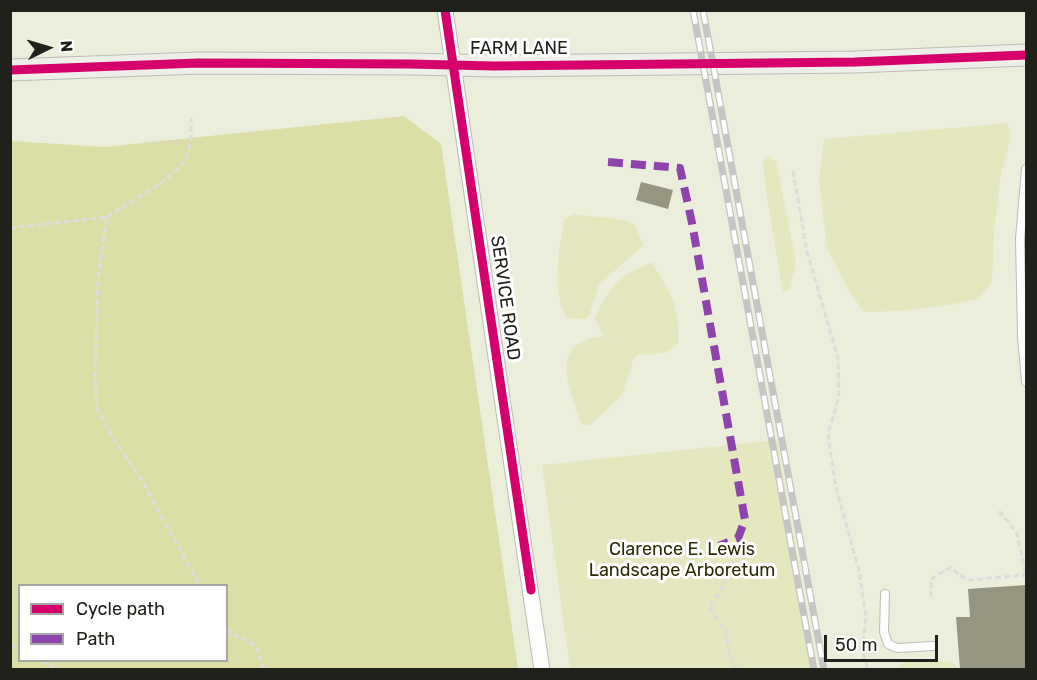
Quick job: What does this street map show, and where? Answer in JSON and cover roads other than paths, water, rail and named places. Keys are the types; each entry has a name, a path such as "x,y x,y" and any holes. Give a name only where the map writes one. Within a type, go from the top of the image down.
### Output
{"street":[{"name":"SERVICE ROAD","path":"445,10 455,65 542,669"},
{"name":"FARM LANE","path":"10,69 199,63 494,66 855,62 1026,55"}],"lane":[{"path":"1026,169 1020,239 1022,336 1026,382"},
{"path":"885,594 884,632 888,644 897,648 933,646"}],"railway":[{"path":"693,10 814,670"},
{"path":"703,10 824,670"}],"park label":[{"name":"Clarence E. Lewis Landscape Arboretum","path":"682,560"}]}
